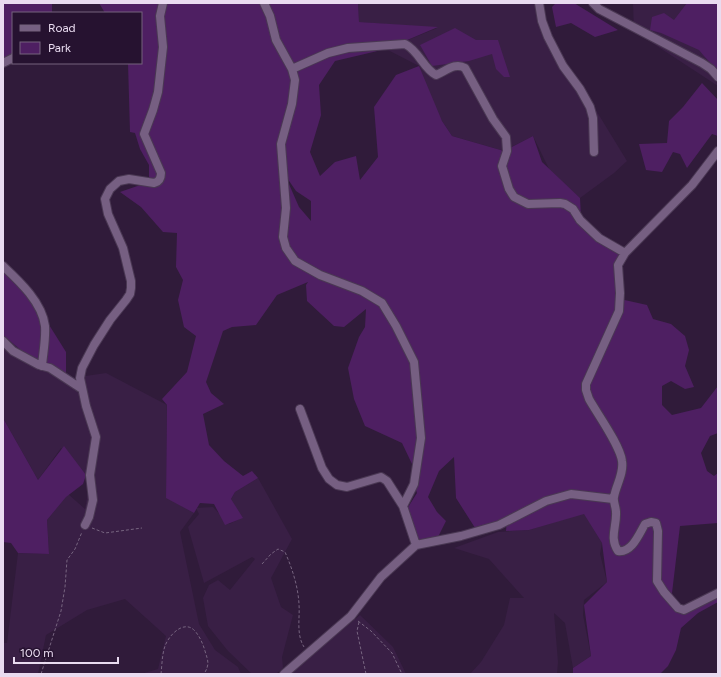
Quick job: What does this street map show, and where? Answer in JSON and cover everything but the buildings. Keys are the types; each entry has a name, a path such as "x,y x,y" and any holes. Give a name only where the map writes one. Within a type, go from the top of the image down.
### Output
{"street":[{"path":"85,525 89,517 93,500 90,475 96,437 86,406 80,378 87,356 110,320 130,294 131,288 131,281 123,248 108,214 106,199 110,189 119,181 129,179 154,183 158,182 161,176 144,134 153,110 159,85 163,47 160,16 163,3"},
{"path":"264,3 270,16 276,40 292,69 295,80 292,104 281,144 286,208 283,238 286,248 295,261 320,275 362,290 382,303 396,326 414,362 421,438 414,484 404,506"},
{"path":"539,3 542,22 548,37 563,66 580,89 590,107 593,118 594,152"},
{"path":"593,3 599,9 702,63 711,69 718,77"},
{"path":"292,69 328,53 348,48 405,44 412,48 430,72 436,75 452,66 461,66 465,68 493,119 506,137 507,152 502,166 509,189 514,197 528,204 565,204 573,209 580,220 599,238 625,253"},
{"path":"3,63 12,58"},
{"path":"718,151 692,185 625,253 618,265 620,293 619,311 586,384 589,399 620,453 623,464 622,472 613,499 616,512 613,540 618,551 622,552 631,546 645,524 651,522 656,524 658,527 657,581 664,592 678,608 684,610 718,592"},
{"path":"3,266 26,288 41,313 44,325 45,342 42,366"},
{"path":"3,341 13,351 42,366 50,368 82,389"},
{"path":"300,409 322,468 328,479 337,485 347,488 381,477 388,481 404,506 416,545"},
{"path":"284,674 351,616 381,577 416,545 461,536 499,525 546,501 571,494 613,499"}],"path":[{"path":"41,674 61,611 65,587 66,560 75,549 85,525 104,533 142,528"},
{"path":"262,564 271,554 278,550 285,552 297,586 300,640 307,653"},
{"path":"351,616 371,631 392,653 402,674"},
{"path":"359,622 357,631 366,674"},
{"path":"161,674 165,645 175,631 186,627 195,631 204,645 208,662 204,674"},
{"path":"85,674 102,674"}],"shaded area":[{"path":"358,3 543,3 542,8 553,40 627,161 614,173 580,198 550,171 533,136 504,151 452,136 421,89 419,66 386,49 437,28 359,22"},
{"path":"633,3 718,3 718,86 634,31"},
{"path":"3,335 72,378 106,373 167,405 166,497 194,513 180,532 199,624 215,650 238,667 241,674 141,674 158,669 166,636 125,599 87,610 46,635 38,674 3,674 3,643 7,643 18,553 49,554 47,520 68,494 85,509 90,481 77,464 61,448 38,480 3,418"},
{"path":"258,478 292,539 271,578 281,607 293,615 282,657 283,668 276,674 252,674 228,651 208,626 203,598 209,585 218,580 230,590 255,559 252,557 204,583 188,527 199,514 196,508 213,507 229,524 242,518 229,503 235,492"},
{"path":"584,513 602,543 600,554 607,582 584,600 583,615 591,656 573,668 565,623 554,613 558,662 557,674 470,674 481,662 504,625 510,598 524,598 489,559 454,548 498,532 529,530"},
{"path":"360,615 393,647 406,674 289,674"}],"green space":[{"path":"3,3 52,3 52,12 12,12 12,58 3,62"},
{"path":"99,3 358,3 359,22 438,27 386,49 335,61 319,85 321,115 310,152 320,176 335,162 356,156 360,180 378,157 374,107 396,75 419,66 442,121 452,136 504,151 533,136 542,162 580,198 581,217 622,251 620,299 647,305 653,319 671,324 685,336 689,350 685,366 694,387 685,389 671,381 662,386 662,405 672,415 701,408 718,386 718,433 710,436 701,453 707,471 714,476 718,473 718,523 680,526 672,593 678,608 718,593 718,602 698,613 681,628 676,650 668,666 660,674 573,674 573,668 591,656 584,605 607,582 602,543 584,514 529,530 506,531 507,517 477,531 456,498 454,457 439,471 428,497 437,512 446,521 436,541 416,545 405,512 417,493 414,484 412,464 402,443 365,426 354,399 348,368 359,337 365,327 366,309 344,327 334,326 307,301 306,285 308,282 277,295 256,325 232,327 223,331 206,382 211,393 224,404 203,414 209,445 224,461 243,476 252,471 258,478 235,492 231,499 243,518 225,525 214,504 200,503 194,513 166,498 167,405 162,399 187,372 196,336 184,327 178,300 183,280 176,267 177,233 163,232 141,207 120,192 149,182 149,165 140,149 135,133 130,132 128,64 142,64 142,12 104,12","holes":["285,175 296,191 311,201 311,221 299,207"]},
{"path":"556,3 574,3 618,30 595,37 571,23 556,27 552,7"},
{"path":"687,3 716,3 718,6 718,71 699,50 661,33 650,30 652,17 664,13 674,20"},
{"path":"455,28 476,40 498,40 510,77 504,77 496,69 492,54 469,61 432,66 420,45"},
{"path":"702,83 718,100 718,136 712,134 687,168 680,154 673,152 662,172 646,170 639,144 667,143 669,121 683,107"},
{"path":"3,266 46,320 66,352 66,378 39,365 3,335"},
{"path":"3,418 38,480 64,446 86,475 83,484 66,497 47,520 49,554 18,553 11,543 3,542"}]}
